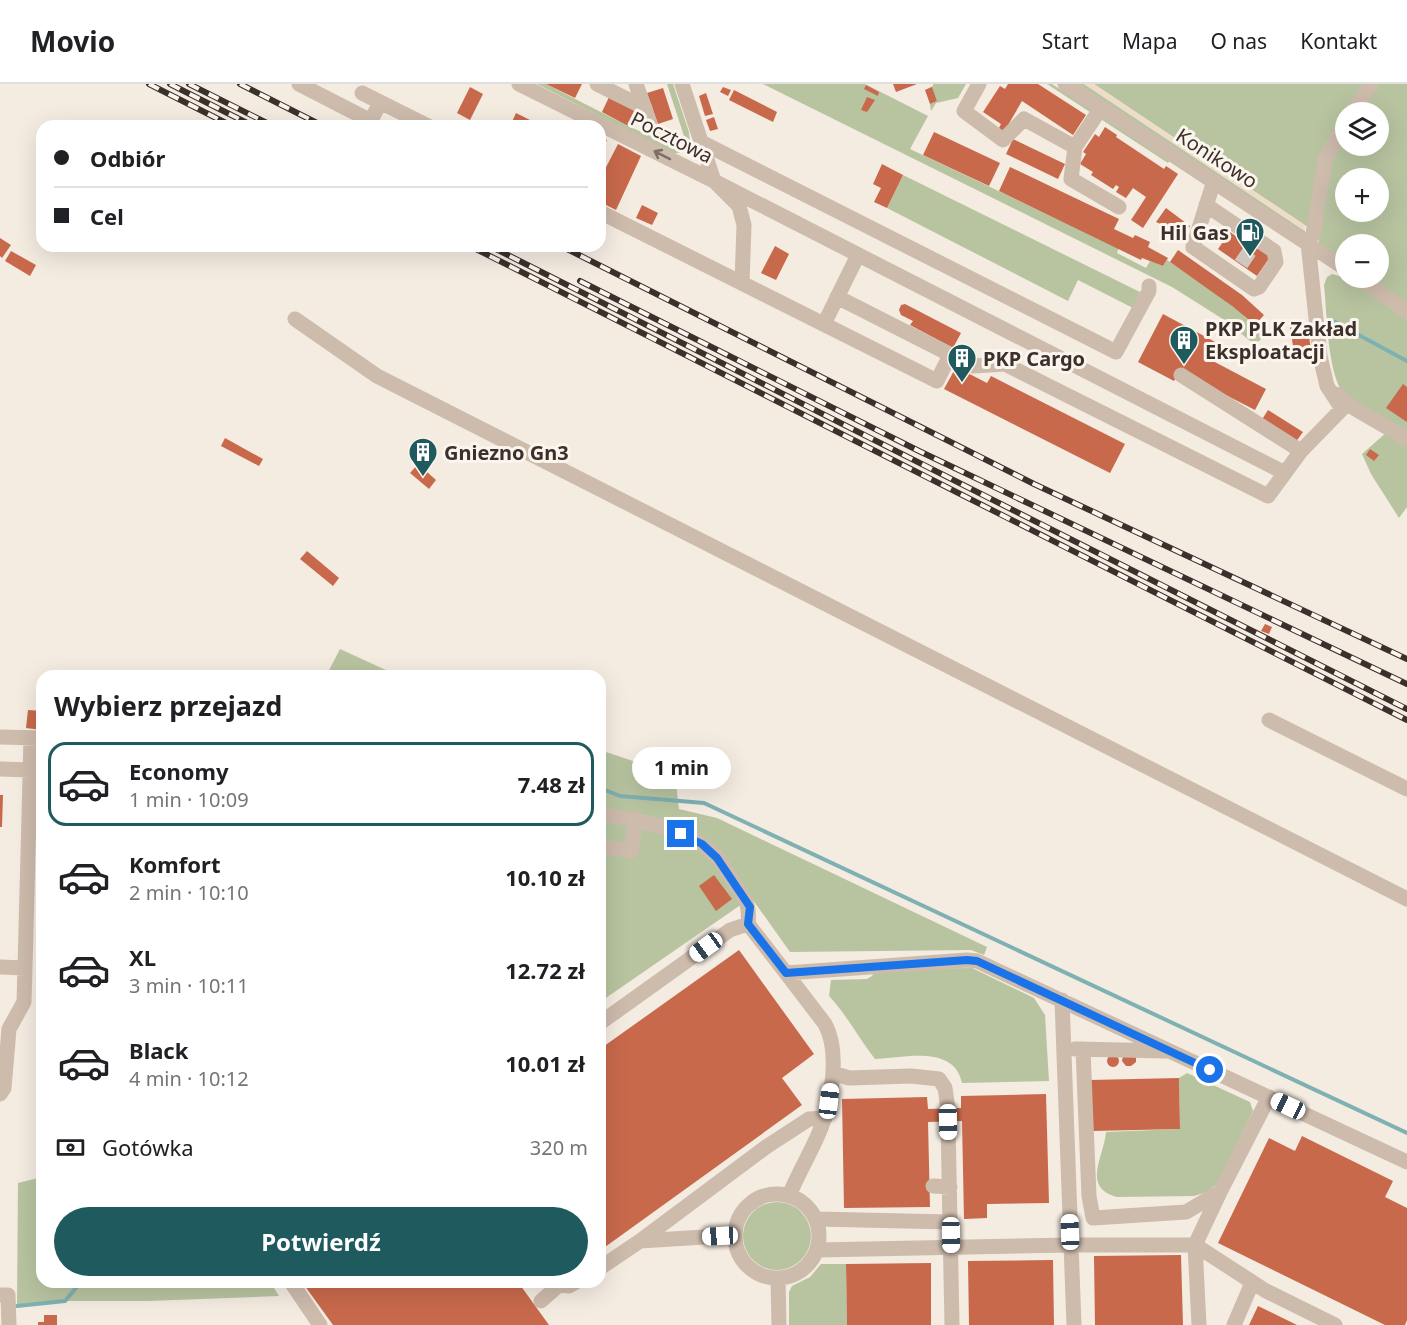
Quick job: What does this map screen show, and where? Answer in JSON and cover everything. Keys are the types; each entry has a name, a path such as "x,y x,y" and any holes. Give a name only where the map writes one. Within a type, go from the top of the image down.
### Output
{"street":[{"path":"299,84 369,120"},
{"name":"Pocztowa","path":"519,84 582,120"},
{"path":"597,84 645,108"},
{"path":"636,84 650,124"},
{"name":"Pocztowa","path":"682,84 714,181"},
{"path":"979,84 964,111 1003,140 1024,119 1075,147"},
{"name":"Konikowo","path":"1065,84 1335,261"},
{"path":"1359,102 1371,84"},
{"path":"362,93 416,120"},
{"path":"371,120 380,102"},
{"path":"1101,108 1075,147 1071,179 1119,207"},
{"name":"Pocztowa","path":"606,131 714,181"},
{"path":"701,142 1116,352 1149,291 1149,286"},
{"path":"837,297 973,366 1005,364 1268,496 1300,451 1341,409 1327,386 1320,356 1308,243 1313,234 1325,159 1335,142"},
{"path":"714,181 1285,473"},
{"path":"714,181 739,206 744,225 742,283"},
{"path":"1206,205 1259,245 1274,251 1276,262 1259,287 1254,289 1241,272 1193,247 1206,205 1214,181"},
{"path":"606,215 937,381 950,355"},
{"path":"1259,245 1278,224"},
{"path":"824,324 858,255"},
{"path":"1374,288 1407,311"},
{"path":"295,320 377,376 1407,899"},
{"path":"1181,375 1300,451"},
{"path":"1327,386 1352,407 1407,439"},
{"path":"1269,720 1407,789"},
{"path":"0,737 36,739"},
{"path":"0,1094 4,1088 9,1029 24,1002 30,770 36,743"},
{"path":"0,769 30,770"},
{"path":"606,814 636,819 681,834 702,844 717,858 750,907 748,924 830,1034 833,1047 833,1073 825,1119 789,1196"},
{"path":"606,847 631,851 636,819"},
{"path":"606,1019 730,930 748,924"},
{"path":"786,973 967,960 989,965 1407,1162"},
{"path":"0,967 25,968"},
{"path":"1062,1000 1074,1325"},
{"path":"1083,1049 1089,1196 1093,1218 1186,1212 1220,1192"},
{"path":"1064,1050 1171,1051"},
{"path":"833,1073 849,1078 911,1076 939,1079 945,1088 948,1115 952,1325"},
{"path":"1199,1325 1195,1245 1269,1097"},
{"path":"606,1264 766,1147 809,1119 825,1119"},
{"path":"933,1186 950,1187"},
{"path":"772,1194 789,1196 805,1204 816,1220 819,1235 817,1250 813,1259 798,1273 778,1279 766,1277 746,1266 739,1256 734,1238 736,1222 742,1211 760,1197 772,1194"},
{"path":"816,1220 950,1222"},
{"path":"640,1241 720,1236 734,1238"},
{"path":"817,1250 1195,1245 1252,1283 1335,1325"},
{"path":"778,1279 779,1325"},
{"path":"1234,1325 1252,1283"},
{"path":"295,1288 320,1325"},
{"path":"541,1301 554,1288"},
{"path":"4,1295 9,1325"}],"green space":[{"path":"537,84 546,84 630,127 677,147 681,146 685,139 667,84 673,84 689,132 690,143 683,151 672,153"},
{"path":"763,84 865,84 928,116 910,149 1119,248 1117,253 1146,268 1150,261 1163,266 1167,260 1230,304 1264,336 1255,345 1226,321 1172,287"},
{"path":"933,84 966,84 958,98 936,103 931,111 930,104 937,101 932,88 925,90"},
{"path":"1047,84 1052,84 1170,160 1168,163"},
{"path":"1078,84 1084,84 1305,231 1305,235"},
{"path":"1094,84 1407,84 1407,304 1382,288 1389,288 1389,234 1335,234 1335,256 1319,246 1318,234"},
{"path":"903,175 1140,292 1133,308 1078,280 1068,301 887,208"},
{"path":"1335,275 1335,288 1361,288 1407,319 1407,435 1349,399 1338,385 1331,358 1327,326 1324,285 1327,277"},
{"path":"1387,432 1407,443 1407,507 1399,518 1371,474 1362,454"},
{"path":"340,649 386,670 329,670"},
{"path":"606,752 675,775 679,809 717,818 987,947 984,955 971,950 790,952 719,852 689,843 713,862 742,904 606,998"},
{"path":"972,968 1034,998 1045,1015 1049,1081 962,1083 957,1071 949,1063 938,1058 913,1056 875,1059 829,996 831,980 867,979 876,969"},
{"path":"1187,1073 1250,1102 1253,1111 1218,1183 1207,1192 1194,1196 1117,1197 1106,1192 1097,1179 1097,1170 1106,1132 1180,1129 1179,1078"},
{"path":"36,1178 36,1288 274,1288 279,1296 148,1301 65,1301 17,1306 18,1183"},
{"path":"770,1202 784,1202 796,1207 806,1217 811,1236 806,1255 796,1265 784,1270 770,1270 758,1265 748,1255 743,1243 743,1229 748,1217 758,1207"},
{"path":"821,1264 846,1264 847,1325 789,1325 789,1292 792,1286 810,1277"}],"shaded area":[{"path":"1084,84 1094,84 1305,225 1305,231"}],"building":[{"path":"546,84 582,84 575,98"},
{"path":"893,84 917,84 896,92"},
{"path":"1008,84 1038,84 1086,115 1073,135 1022,101 1004,132 999,128 1001,124 983,112 1000,86 1005,89"},
{"path":"866,85 879,92 878,96 864,89"},
{"path":"470,87 483,94 470,120 457,113"},
{"path":"723,87 731,90 728,96 720,92"},
{"path":"932,87 937,101 930,104 925,90"},
{"path":"663,88 673,119 658,124 647,93"},
{"path":"734,90 777,112 773,122 729,100"},
{"path":"706,93 713,114 705,116 699,96"},
{"path":"609,97 638,111 630,127 602,112"},
{"path":"867,97 875,100 867,112 861,110"},
{"path":"516,113 530,120 513,120"},
{"path":"714,117 718,129 710,131 706,120"},
{"path":"1105,127 1164,169 1166,166 1178,174 1143,228 1131,220 1146,197 1133,188 1126,198 1116,192 1119,187 1116,185 1113,189 1091,175 1093,172 1080,164 1086,154 1083,152 1095,134 1099,137"},
{"path":"934,132 1000,163 989,186 923,155"},
{"path":"1013,139 1065,164 1058,179 1006,154"},
{"path":"618,144 641,156 616,210 606,205 606,167"},
{"path":"882,164 903,175 887,208 874,202 881,188 873,184"},
{"path":"1010,167 1119,219 1114,229 1133,238 1135,235 1150,242 1148,247 1168,258 1163,266 1142,258 1141,260 999,191"},
{"path":"642,205 658,213 652,225 636,218"},
{"path":"1166,208 1190,226 1184,235 1156,222"},
{"path":"1230,232 1243,241 1245,239 1270,257 1257,276 1218,249"},
{"path":"0,238 11,245 2,258 0,256"},
{"path":"775,246 789,254 776,280 761,273"},
{"path":"1178,250 1242,295 1264,315 1255,325 1170,262"},
{"path":"11,251 36,265 30,276 5,261"},
{"path":"905,304 961,333 953,348 910,325 913,321 901,315 899,310 901,305"},
{"name":"PKP PLK Zakład Eksploatacji","path":"1163,314 1219,344 1211,360 1266,389 1255,410 1179,371 1174,381 1138,362"},
{"path":"1307,324 1311,349 1294,352 1290,327"},
{"path":"956,367 987,383 991,376 1125,444 1110,473 944,389"},
{"path":"1403,384 1407,387 1407,422 1386,408"},
{"path":"1268,410 1303,432 1295,443 1261,421"},
{"path":"225,438 263,459 259,466 221,446"},
{"path":"1370,449 1379,455 1374,461 1366,455"},
{"name":"Gniezno Gn3","path":"418,464 436,480 429,489 410,473"},
{"path":"307,551 339,578 333,586 300,559"},
{"path":"1265,624 1272,627 1269,634 1261,631"},
{"path":"28,710 36,711 36,729 26,728"},
{"path":"0,795 3,795 2,827 0,827"},
{"path":"714,875 732,899 716,911 699,886"},
{"path":"739,950 814,1054 782,1078 802,1105 606,1246 606,1045"},
{"path":"1115,1055 1119,1061 1115,1067 1111,1067 1107,1059"},
{"path":"1123,1056 1136,1057 1136,1062 1131,1066 1126,1066 1122,1061"},
{"path":"1179,1078 1180,1129 1092,1131 1090,1080"},
{"path":"1046,1094 1049,1203 987,1204 987,1218 964,1219 962,1121 928,1122 930,1207 844,1208 842,1099 927,1097 928,1109 961,1108 961,1096"},
{"path":"1302,1136 1393,1181 1385,1197 1407,1208 1407,1320 1405,1325 1385,1325 1218,1243 1269,1138 1295,1151"},
{"path":"1181,1255 1183,1325 1095,1325 1094,1256"},
{"path":"1053,1260 1054,1325 969,1325 968,1261"},
{"path":"931,1263 931,1325 847,1325 846,1264"},
{"path":"306,1288 522,1288 549,1325 333,1325"},
{"path":"1258,1306 1297,1325 1249,1325"},
{"path":"44,1315 57,1315 57,1325 38,1325 38,1322 44,1322"}],"waterway":[{"path":"1331,320 1407,361"},
{"path":"606,790 620,796 704,803 1407,1133"},
{"path":"17,1306 65,1301 76,1288"}],"tunnel":[{"path":"1241,264 1254,245"}],"railway":[{"path":"149,84 220,120"},
{"path":"170,84 241,120"},
{"path":"189,84 261,120"},
{"path":"240,84 311,120"},
{"path":"482,252 1407,720"},
{"path":"502,252 1407,709"},
{"path":"573,252 1034,484 1407,659"},
{"path":"580,281 919,451 1407,684"}],"place":[{"name":"Hil Gas","path":"1250,258"},
{"name":"PKP PLK Zakład Eksploatacji","path":"1184,366"},
{"name":"PKP Cargo","path":"962,384"},
{"name":"Gniezno Gn3","path":"423,478"}],"route":[{"path":"681,834 702,844 717,858 750,907 748,924 786,973 977,961 1210,1070"}]}
